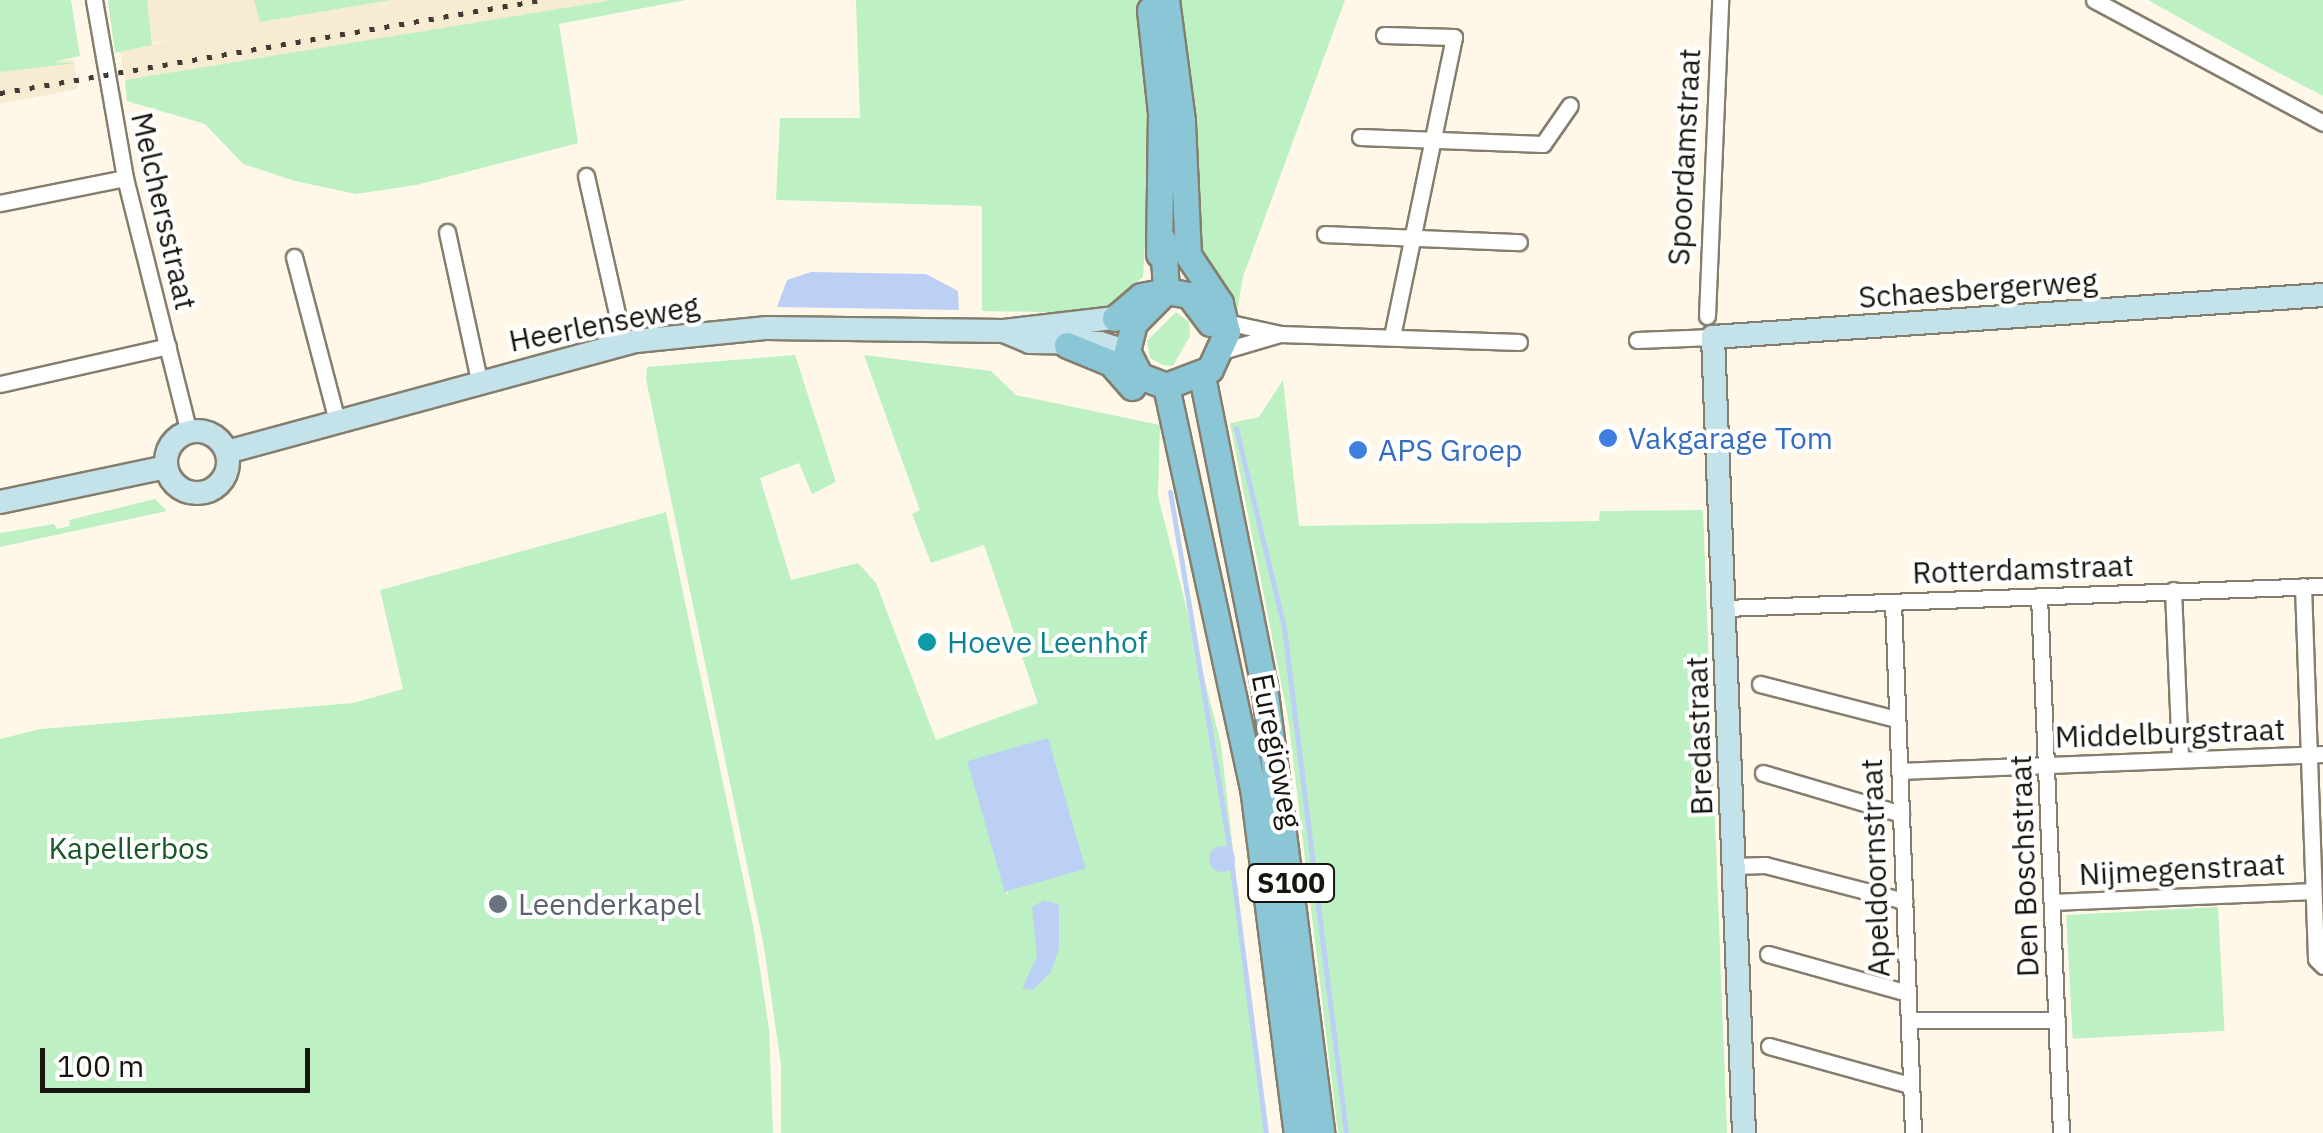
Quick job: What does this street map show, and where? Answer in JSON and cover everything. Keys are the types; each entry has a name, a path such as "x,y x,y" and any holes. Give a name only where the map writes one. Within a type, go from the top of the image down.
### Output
{"main road":[{"path":"1149,0 1161,112 1163,240 1159,291 1134,323 1127,351 1140,376 1186,382 1222,352 1211,292 1188,255 1182,121 1166,0"},
{"path":"1115,318 1159,291 1189,295 1218,322"},
{"name":"Schaesbergerweg","path":"1710,326 2323,296"},
{"name":"Heerlenseweg","path":"227,452 336,417 624,344 767,328 1004,331 1115,318"},
{"path":"1186,382 1218,322"},
{"name":"Bredastraat","path":"1710,326 1725,608 1744,1133"},
{"name":"Heerlenseweg","path":"1004,331 1067,345 1100,343 1127,351"},
{"path":"1067,345 1103,358 1152,400 1180,453"},
{"name":"Euregioweg","path":"1186,382 1211,442 1264,685 1320,1133"},
{"name":"Euregioweg","path":"1186,382 1180,453 1255,802 1297,1133"},
{"path":"189,432 208,432 227,452 226,477 206,493 180,489 166,467 171,445 189,432"},
{"path":"0,502 166,467"}],"street":[{"name":"Melchersstraat","path":"94,0 125,178 189,432"},
{"name":"Spoordamstraat","path":"1710,326 1720,0"},
{"path":"2094,0 2323,123"},
{"path":"1384,35 1454,38 1392,337"},
{"path":"1360,138 1543,144 1570,105"},
{"path":"586,176 624,344"},
{"path":"0,203 125,178"},
{"path":"448,232 479,380"},
{"path":"1325,234 1519,242"},
{"path":"294,258 336,417"},
{"path":"1218,322 1280,334 1518,342"},
{"name":"Schaesbergerweg","path":"1637,340 1710,326"},
{"path":"1222,352 1280,334"},
{"path":"0,384 168,346"},
{"path":"2303,586 2316,754 2316,962 2323,966"},
{"name":"Rotterdamstraat","path":"1725,608 2323,586"},
{"path":"2172,590 2180,759"},
{"name":"Den Boschstraat","path":"2040,596 2061,1133"},
{"name":"Apeldoornstraat","path":"1893,602 1912,1133"},
{"path":"1760,684 1896,718"},
{"name":"Middelburgstraat","path":"1900,772 2316,754"},
{"path":"1763,773 1901,814"},
{"path":"1734,866 1765,865 1904,902"},
{"name":"Nijmegenstraat","path":"2053,902 2313,891"},
{"path":"1768,954 1908,993"},
{"path":"1909,1020 2057,1020"},
{"path":"1769,1046 1910,1085"}],"shaded area":[{"path":"147,0 254,0 261,22 391,0 619,0 125,80 120,52 171,40 152,43"},
{"path":"74,59 78,89 0,104 0,71"}],"green space":[{"path":"0,0 71,0 80,56 54,62 75,63 0,72"},
{"path":"108,0 147,0 152,45 115,53"},
{"path":"254,0 391,0 260,22"},
{"path":"613,0 686,0 559,24 578,143 416,185 356,194 295,181 243,164 205,124 127,101 125,80"},
{"path":"856,0 1139,0 1153,108 1143,277 1097,313 982,311 982,206 776,200 780,118 860,118"},
{"path":"1172,0 1345,0 1243,277 1237,312 1196,256 1192,101"},
{"path":"2148,0 2323,0 2323,96 2262,64"},
{"path":"1176,312 1189,322 1190,336 1173,366 1163,365 1150,358 1147,341"},
{"path":"795,355 836,482 812,494 799,463 760,478 791,580 858,563 876,583 936,740 1038,703 984,545 931,563 912,514 920,510 864,355 991,371 1016,395 1160,425 1158,496 1221,744 1265,1133 781,1133 781,1065 764,947 646,379 647,367","holes":["1048,738 1007,895 969,763"]},
{"path":"1283,380 1299,526 1599,521 1600,511 1703,510 1727,1133 1338,1133 1288,718 1230,423 1259,417"},
{"path":"155,499 167,511 0,547 0,533 54,524 57,529 70,526 69,520"},
{"name":"Kapellerbos","path":"666,512 754,930 769,1029 773,1133 0,1133 0,739 41,729 353,703 403,689 380,590"},
{"path":"2218,907 2224,1031 2073,1039 2066,915"}],"water":[{"path":"811,272 926,274 958,291 959,310 777,307 787,280"},
{"path":"1048,738 1085,869 1005,892 967,761"},
{"path":"1222,846 1231,850 1235,859 1231,868 1222,872 1213,868 1209,859 1213,850"},
{"path":"1044,900 1059,905 1059,948 1051,972 1033,990 1022,989 1037,956 1032,907"}],"waterway":[{"path":"1236,428 1284,628 1346,1133"},
{"path":"1170,492 1230,849"},
{"path":"1231,860 1266,1133"}],"railway":[{"path":"0,93 541,0"}],"place":[{"name":"Vakgarage Tom","path":"1608,438"},
{"name":"APS Groep","path":"1358,450"},
{"name":"Hoeve Leenhof","path":"927,642"},
{"name":"Leenderkapel","path":"498,904"}]}
